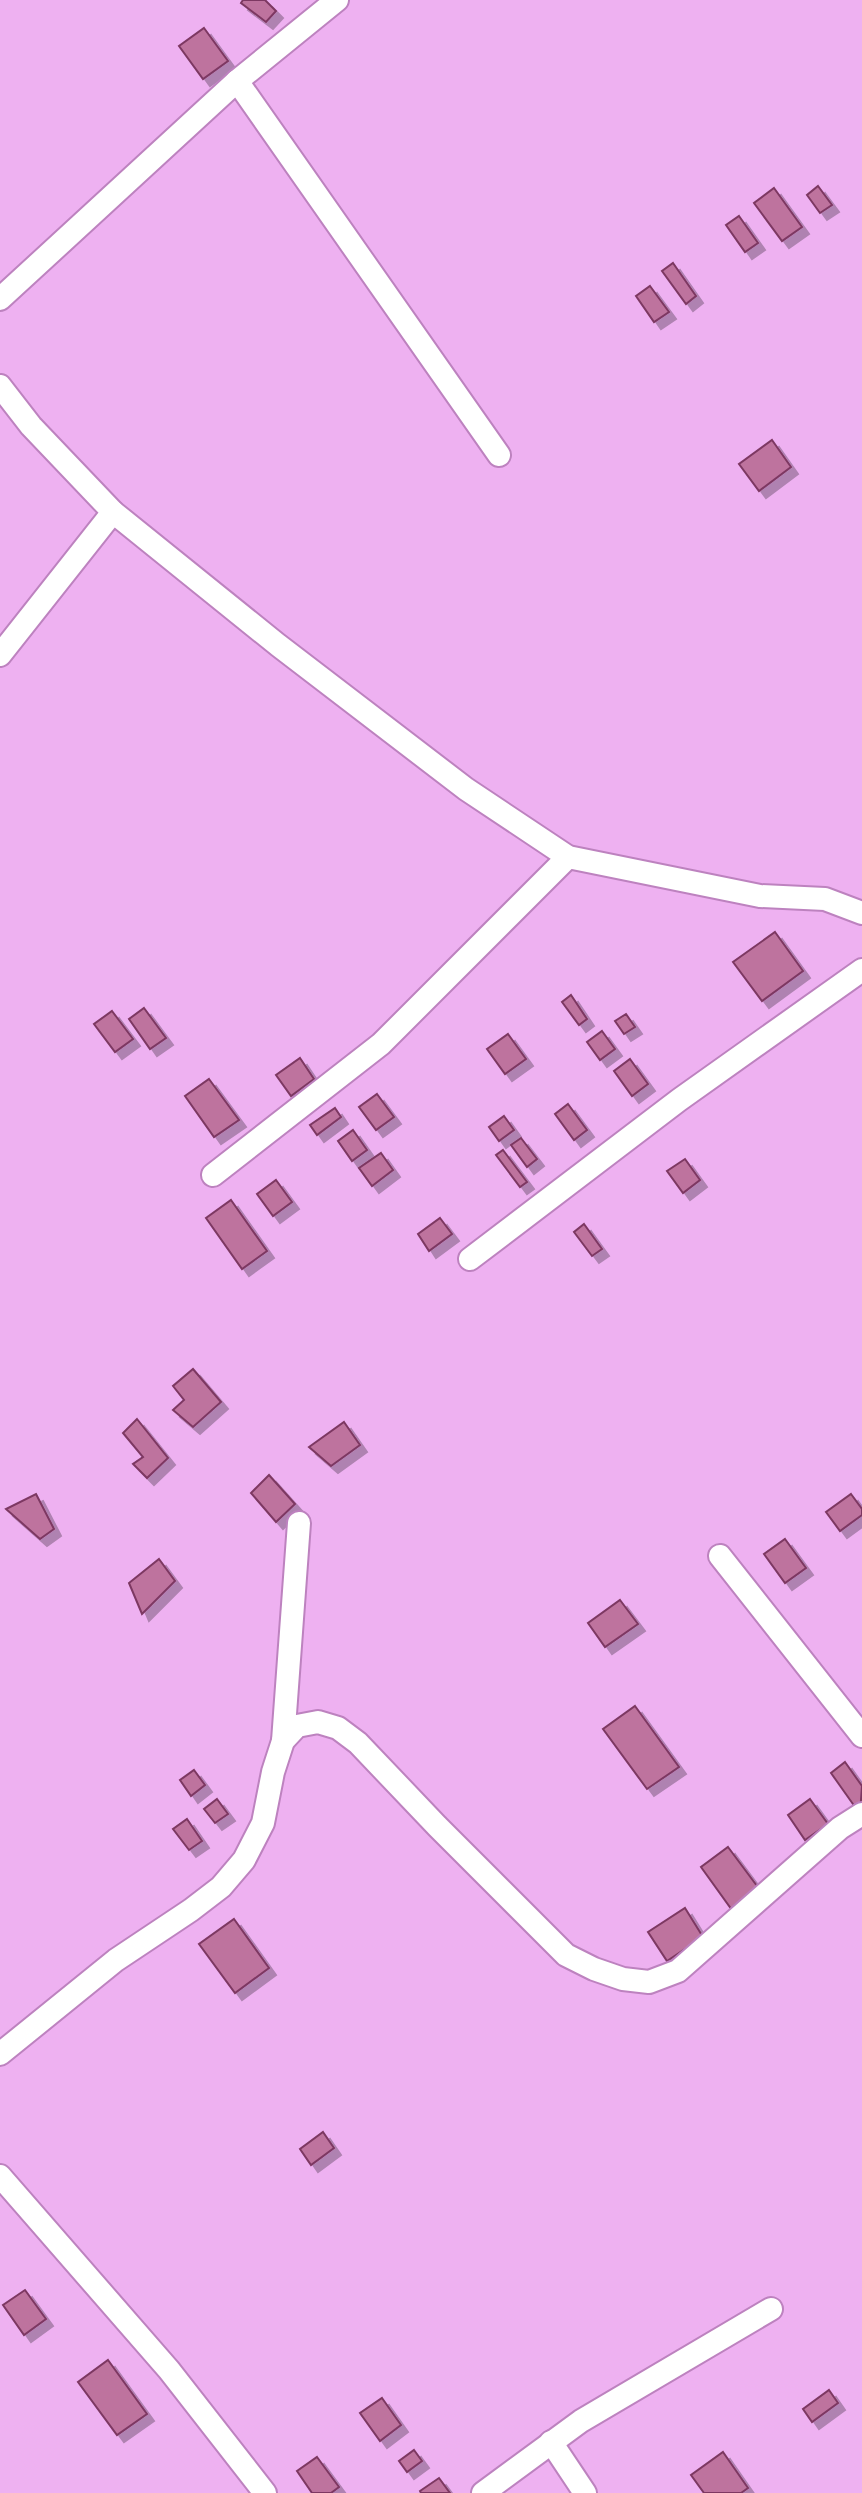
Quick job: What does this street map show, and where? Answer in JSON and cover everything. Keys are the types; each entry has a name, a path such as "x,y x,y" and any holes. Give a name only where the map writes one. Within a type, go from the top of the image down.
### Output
{"street":[{"path":"0,299 237,81 337,0"},
{"path":"237,81 499,455"},
{"path":"0,386 31,426 113,512 278,645 454,779 568,857 760,896 825,899 862,913"},
{"path":"0,655 113,512"},
{"path":"213,1175 381,1044 568,857"},
{"path":"470,1259 679,1100 862,970"},
{"path":"0,2054 116,1960 221,1887 244,1860 263,1823 283,1741 299,1523"},
{"path":"720,1556 862,1736"},
{"path":"283,1741 297,1726 318,1722 338,1728 358,1743 566,1955 623,1979 649,1982 678,1971 840,1828 862,1814"},
{"path":"0,2176 169,2370 265,2493"},
{"path":"483,2493 581,2421 771,2309"},
{"path":"551,2442 585,2493"}],"building":[{"path":"243,0 265,0 276,11 266,22 241,3"},
{"path":"204,28 228,61 203,79 179,46"},
{"path":"818,186 832,205 820,213 807,195"},
{"path":"774,188 802,227 782,241 754,203"},
{"path":"739,216 758,243 745,252 726,225"},
{"path":"673,263 696,296 686,304 662,271"},
{"path":"650,286 669,312 654,322 636,296"},
{"path":"772,440 791,467 759,491 739,464"},
{"path":"775,932 803,971 762,1001 733,962"},
{"path":"571,995 587,1019 579,1025 562,1002"},
{"path":"144,1008 166,1038 150,1049 129,1019"},
{"path":"112,1011 133,1039 115,1052 94,1024"},
{"path":"626,1014 635,1027 624,1034 615,1021"},
{"path":"602,1031 615,1049 600,1060 587,1042"},
{"path":"508,1034 526,1059 505,1074 487,1049"},
{"path":"300,1058 314,1079 291,1096 276,1075"},
{"path":"630,1059 648,1084 632,1096 614,1071"},
{"path":"209,1079 239,1120 214,1137 185,1096"},
{"path":"377,1094 394,1117 376,1130 359,1107"},
{"path":"568,1104 587,1130 574,1140 555,1114"},
{"path":"335,1108 341,1117 317,1135 310,1125"},
{"path":"504,1116 514,1130 499,1141 489,1127"},
{"path":"353,1130 367,1150 352,1161 338,1141"},
{"path":"521,1138 537,1159 527,1167 511,1145"},
{"path":"503,1150 527,1182 520,1187 496,1155"},
{"path":"381,1153 393,1170 372,1186 359,1168"},
{"path":"685,1159 700,1180 683,1193 667,1171"},
{"path":"276,1180 292,1202 273,1216 257,1194"},
{"path":"231,1200 267,1251 242,1269 206,1218"},
{"path":"440,1218 452,1234 429,1251 418,1234"},
{"path":"584,1224 602,1249 592,1256 574,1232"},
{"path":"193,1369 221,1402 193,1427 173,1410 184,1400 173,1386"},
{"path":"137,1419 168,1458 147,1478 133,1464 143,1457 123,1433"},
{"path":"344,1422 360,1445 331,1466 309,1447"},
{"path":"269,1475 295,1504 276,1522 251,1493"},
{"path":"36,1494 54,1529 40,1539 6,1509"},
{"path":"851,1494 862,1509 862,1515 840,1531 826,1512"},
{"path":"785,1539 806,1568 785,1583 764,1554"},
{"path":"159,1559 175,1581 142,1614 129,1583"},
{"path":"620,1600 638,1624 605,1647 588,1623"},
{"path":"635,1706 679,1767 647,1789 603,1729"},
{"path":"845,1762 862,1786 860,1814 831,1773"},
{"path":"194,1770 205,1785 191,1796 180,1780"},
{"path":"217,1799 228,1814 215,1823 204,1809"},
{"path":"810,1799 828,1824 805,1840 788,1815"},
{"path":"187,1819 202,1841 189,1850 173,1829"},
{"path":"728,1847 760,1890 732,1910 701,1867"},
{"path":"685,1908 703,1937 667,1961 648,1932"},
{"path":"234,1919 269,1968 235,1993 199,1944"},
{"path":"323,2132 334,2148 311,2165 300,2149"},
{"path":"25,2290 46,2319 24,2335 3,2305"},
{"path":"108,2360 147,2414 117,2435 78,2382"},
{"path":"829,2390 838,2403 812,2422 803,2409"},
{"path":"382,2398 401,2425 380,2441 360,2413"},
{"path":"414,2450 422,2461 407,2472 399,2461"},
{"path":"723,2452 748,2488 741,2493 704,2493 691,2475"},
{"path":"317,2457 339,2487 331,2493 312,2493 297,2471"},
{"path":"439,2478 450,2493 421,2493 420,2491"}]}
